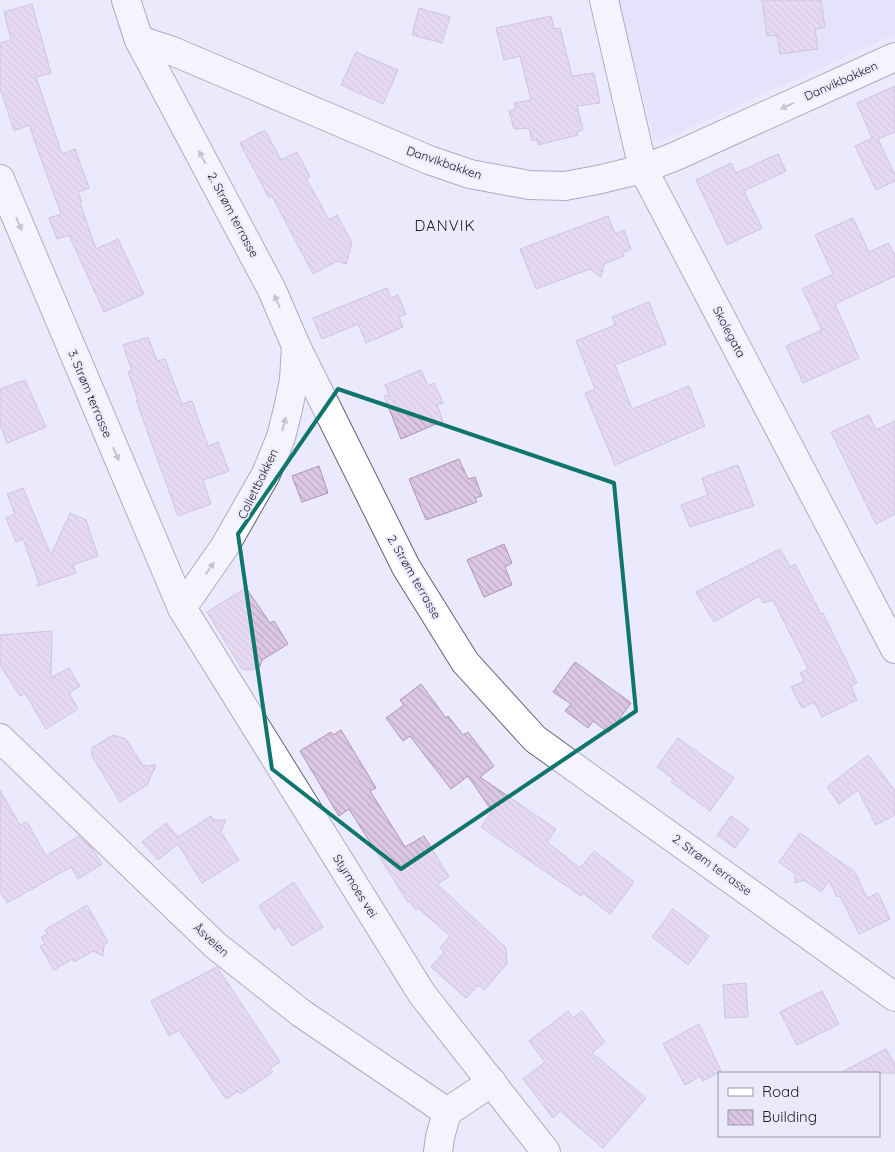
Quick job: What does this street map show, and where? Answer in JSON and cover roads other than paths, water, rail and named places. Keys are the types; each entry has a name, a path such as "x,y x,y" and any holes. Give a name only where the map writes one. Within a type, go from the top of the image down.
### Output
{"street":[{"name":"2. Strøm terrasse","path":"126,0 139,40 272,290 296,346 406,567 465,662 535,739 895,997"},
{"name":"Skolegata","path":"604,0 643,169 895,649"},
{"name":"Danvikbakken","path":"139,40 170,50 429,160 470,174 530,186 565,186 643,169 895,57"},
{"name":"3. Strøm terrasse","path":"0,179 182,608"},
{"name":"Collettbakken","path":"182,608 225,546 266,474 281,437 288,410 294,380 296,346"},
{"name":"Styrmoes vei","path":"182,608 422,994 546,1152"},
{"name":"Åsveien","path":"0,738 215,945 301,1013 447,1112"},
{"path":"438,1152 447,1112 492,1082"}],"district":[{"name":"DANVIK","path":"445,226"}]}
